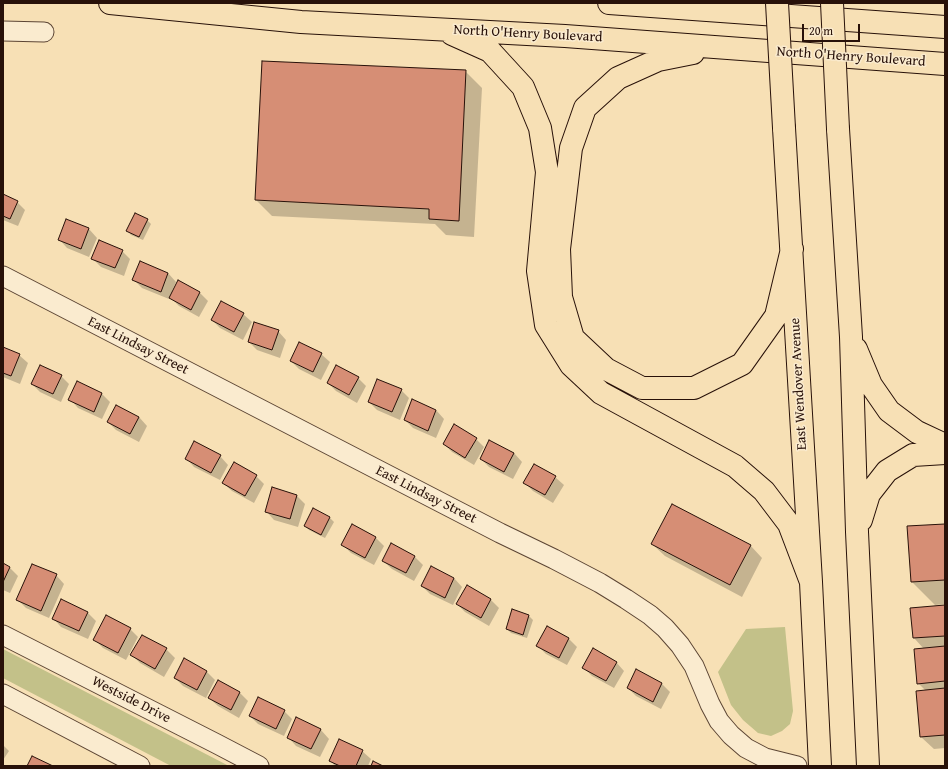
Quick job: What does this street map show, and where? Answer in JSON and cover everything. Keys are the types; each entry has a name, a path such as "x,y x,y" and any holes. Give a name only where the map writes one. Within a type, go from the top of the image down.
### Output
{"highway":[{"name":"North O'Henry Boulevard","path":"110,3 301,22 565,36 945,64"},
{"path":"609,3 735,8 945,27"},
{"name":"East Wendover Avenue","path":"777,3 811,582 820,766"},
{"path":"832,3 851,336 857,532 868,766"},
{"path":"442,29 490,51 523,87 540,128 547,172 538,271 546,325 571,365 601,393 735,466 764,490 789,524 811,582"},
{"path":"717,48 658,60 618,78 585,108 571,148 559,249 561,296 573,338 606,369 642,388 694,388 742,364 776,316 792,249"},
{"path":"851,336 871,385 889,410 917,432 945,445"},
{"path":"857,532 869,494 887,471 913,455 945,453"}],"street":[{"path":"3,31 44,32"},
{"name":"East Lindsay Street","path":"3,276 500,533 554,559 600,583 626,599 655,619 680,645 694,666 719,721 731,735 746,748 765,758 788,765 797,766"},
{"name":"Westside Drive","path":"3,636 259,766"},
{"path":"3,694 140,766"}],"shaded area":[{"path":"785,627 793,711 790,724 782,731 771,736 758,733 743,720 731,705 718,672 746,629"},
{"path":"3,649 229,766 171,766 3,678"}],"building":[{"path":"262,61 466,70 459,221 429,219 429,209 255,200"},
{"path":"3,194 18,201 10,219 3,216"},
{"path":"135,213 148,219 139,237 126,231"},
{"path":"66,219 89,228 81,249 58,240"},
{"path":"99,240 123,250 115,268 91,259"},
{"path":"140,261 168,273 161,292 132,280"},
{"path":"178,280 200,292 191,310 169,298"},
{"path":"221,301 244,313 234,332 211,320"},
{"path":"254,322 279,330 272,350 248,342"},
{"path":"299,342 322,353 313,372 290,361"},
{"path":"3,347 20,354 11,376 3,373"},
{"path":"40,365 62,375 53,394 31,384"},
{"path":"336,365 359,377 349,395 327,383"},
{"path":"377,379 402,389 392,412 368,402"},
{"path":"77,381 102,393 94,412 68,400"},
{"path":"412,399 436,410 428,431 404,420"},
{"path":"116,405 139,417 130,434 107,422"},
{"path":"454,424 477,438 465,458 443,444"},
{"path":"489,440 514,453 504,472 480,459"},
{"path":"194,441 221,455 211,473 185,459"},
{"path":"234,462 257,475 245,496 222,483"},
{"path":"534,464 556,476 545,495 523,483"},
{"path":"272,487 297,495 290,519 265,512"},
{"path":"672,504 751,545 730,585 651,544"},
{"path":"313,508 330,517 321,535 304,526"},
{"path":"352,524 376,537 365,558 341,545"},
{"path":"945,524 945,580 911,582 907,526"},
{"path":"391,543 415,556 406,573 382,561"},
{"path":"3,563 10,567 3,582"},
{"path":"32,564 57,574 41,611 16,600"},
{"path":"431,566 454,578 445,598 421,586"},
{"path":"467,585 491,599 481,618 456,604"},
{"path":"61,599 88,612 79,631 52,619"},
{"path":"945,605 945,636 913,638 910,608"},
{"path":"512,609 529,615 523,635 506,629"},
{"path":"106,615 131,628 118,653 93,640"},
{"path":"547,626 569,638 559,658 536,646"},
{"path":"142,635 167,648 155,669 130,655"},
{"path":"945,646 945,681 917,684 914,649"},
{"path":"593,648 617,662 606,681 582,668"},
{"path":"184,658 207,671 197,690 174,678"},
{"path":"636,669 662,683 653,702 627,688"},
{"path":"218,680 240,692 231,710 208,698"},
{"path":"945,688 945,735 920,737 916,691"},
{"path":"258,697 285,710 276,729 249,716"},
{"path":"296,717 321,729 311,749 287,738"},
{"path":"339,739 363,750 356,766 340,766 329,761"},
{"path":"32,756 53,766 27,766"},
{"path":"373,761 383,766 371,766"}]}
